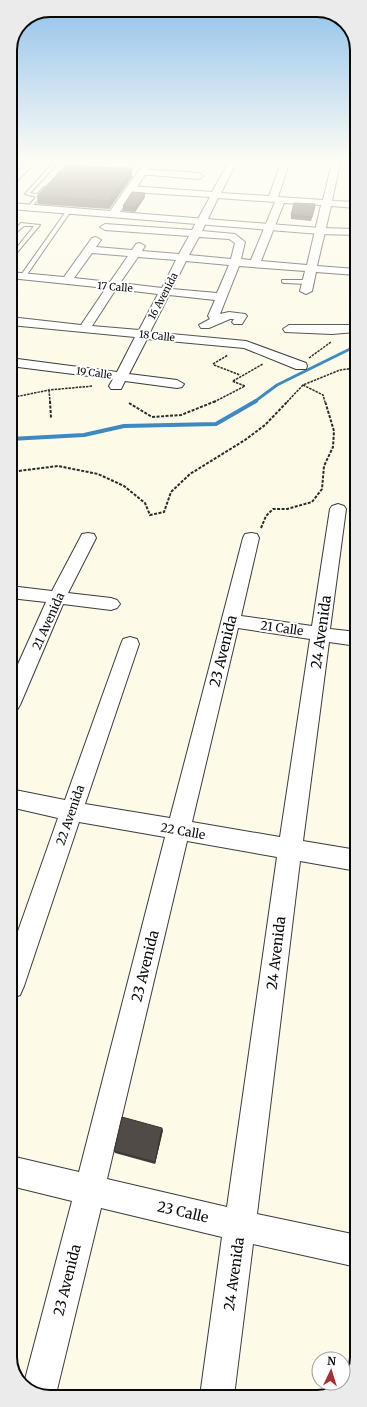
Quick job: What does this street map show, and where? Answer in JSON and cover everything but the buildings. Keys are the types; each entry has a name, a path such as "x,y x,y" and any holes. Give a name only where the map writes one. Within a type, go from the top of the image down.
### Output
{"street":[{"path":"66,282 104,229"},
{"path":"130,229 231,236 240,242 235,263 220,297 214,316"},
{"name":"16 Avenida","path":"119,381 198,229"},
{"path":"255,264 268,229"},
{"path":"290,229 350,232"},
{"path":"86,328 150,230"},
{"path":"307,287 320,231"},
{"path":"89,250 350,272"},
{"name":"17 Calle","path":"17,276 220,297"},
{"path":"17,319 24,312"},
{"path":"178,338 229,315 241,316 238,322"},
{"name":"18 Calle","path":"17,324 86,328 246,345 299,366"},
{"path":"289,329 350,330"},
{"name":"19 Calle","path":"17,363 119,381 178,384"},
{"name":"24 Avenida","path":"218,1390 290,849 338,509"},
{"name":"21 Avenida","path":"17,689 58,598 88,538"},
{"name":"23 Avenida","path":"40,1388 251,538"},
{"path":"17,593 111,604"},
{"name":"21 Calle","path":"231,621 350,638"},
{"name":"22 Avenida","path":"17,966 130,644"},
{"name":"22 Calle","path":"17,799 72,811 350,859"},
{"name":"23 Calle","path":"17,1172 240,1226 350,1250"}],"lane":[{"path":"17,250 35,229"},
{"path":"24,275 58,229"},
{"path":"284,282 307,287"}],"path":[{"path":"299,366 350,331"},
{"path":"129,403 152,417 181,415 204,407 245,386 232,381 240,375 277,356"},
{"path":"214,364 240,375"},
{"path":"17,471 58,466 98,474 124,486 145,503 150,515 164,512 171,492 190,474 245,440 266,425 303,385 319,376 350,369"},
{"path":"17,397 49,390 119,381"},
{"path":"251,538 260,528 266,516 273,509 287,509 312,502 322,489 324,466 333,447 334,430 322,395 303,385"},
{"path":"49,390 51,418"}],"waterway":[{"path":"254,402 277,385 350,349"},
{"path":"17,439 84,435 124,426 216,424 256,401"}]}
